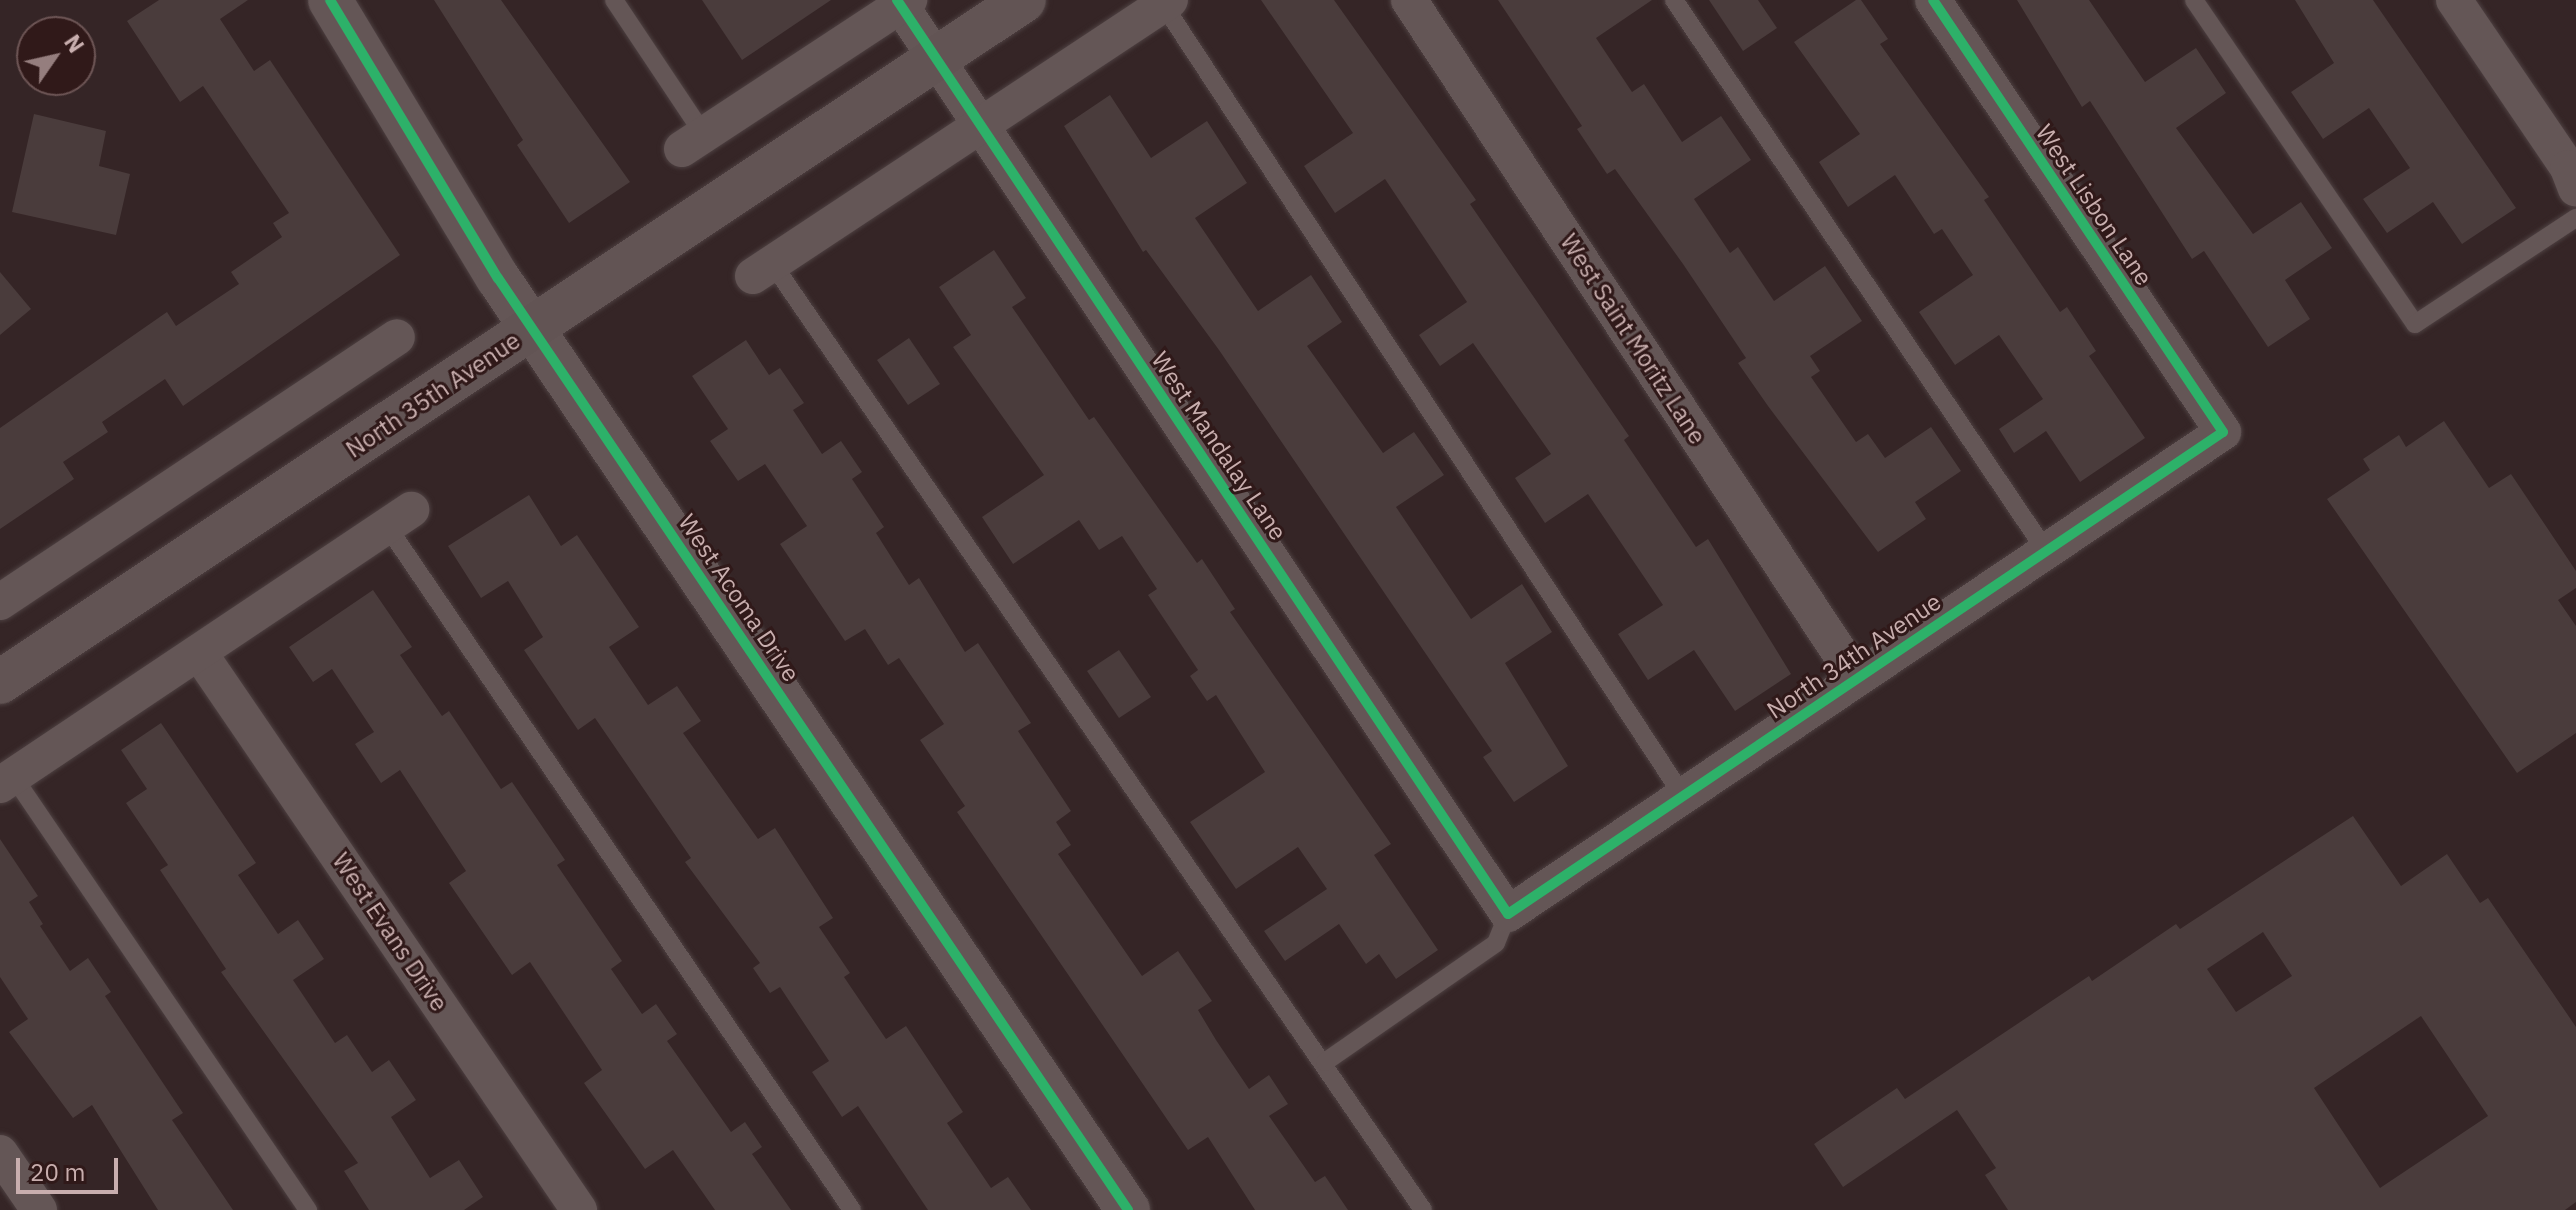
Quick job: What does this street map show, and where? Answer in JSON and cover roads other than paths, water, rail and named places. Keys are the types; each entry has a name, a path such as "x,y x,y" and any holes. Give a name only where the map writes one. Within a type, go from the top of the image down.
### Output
{"main road":[{"name":"North 35th Avenue","path":"0,682 1024,0"}],"street":[{"name":"West Acoma Drive","path":"330,0 532,329 1128,1210"},
{"name":"West Saint Moritz Lane","path":"1409,0 1857,679"},
{"name":"West Lisbon Lane","path":"1933,0 2223,432"},
{"path":"2454,0 2538,122 2576,189"},
{"path":"693,142 902,2"},
{"name":"West Mandalay Lane","path":"902,2 981,126 1508,914"},
{"path":"763,270 1166,2"},
{"path":"0,602 397,337"},
{"name":"North 34th Avenue","path":"1508,914 2223,432"},
{"path":"7,781 399,518"},
{"name":"West Evans Drive","path":"200,654 579,1210"},
{"path":"0,1153 39,1210"}],"lane":[{"path":"614,0 693,142"},
{"path":"1674,0 2046,551"},
{"path":"2194,0 2415,324 2576,218"},
{"path":"1166,2 1683,796"},
{"path":"763,270 1325,1062 1423,1210"},
{"path":"399,518 852,1210"},
{"path":"7,781 308,1210"},
{"path":"1325,1062 1496,943 1508,914"}]}
